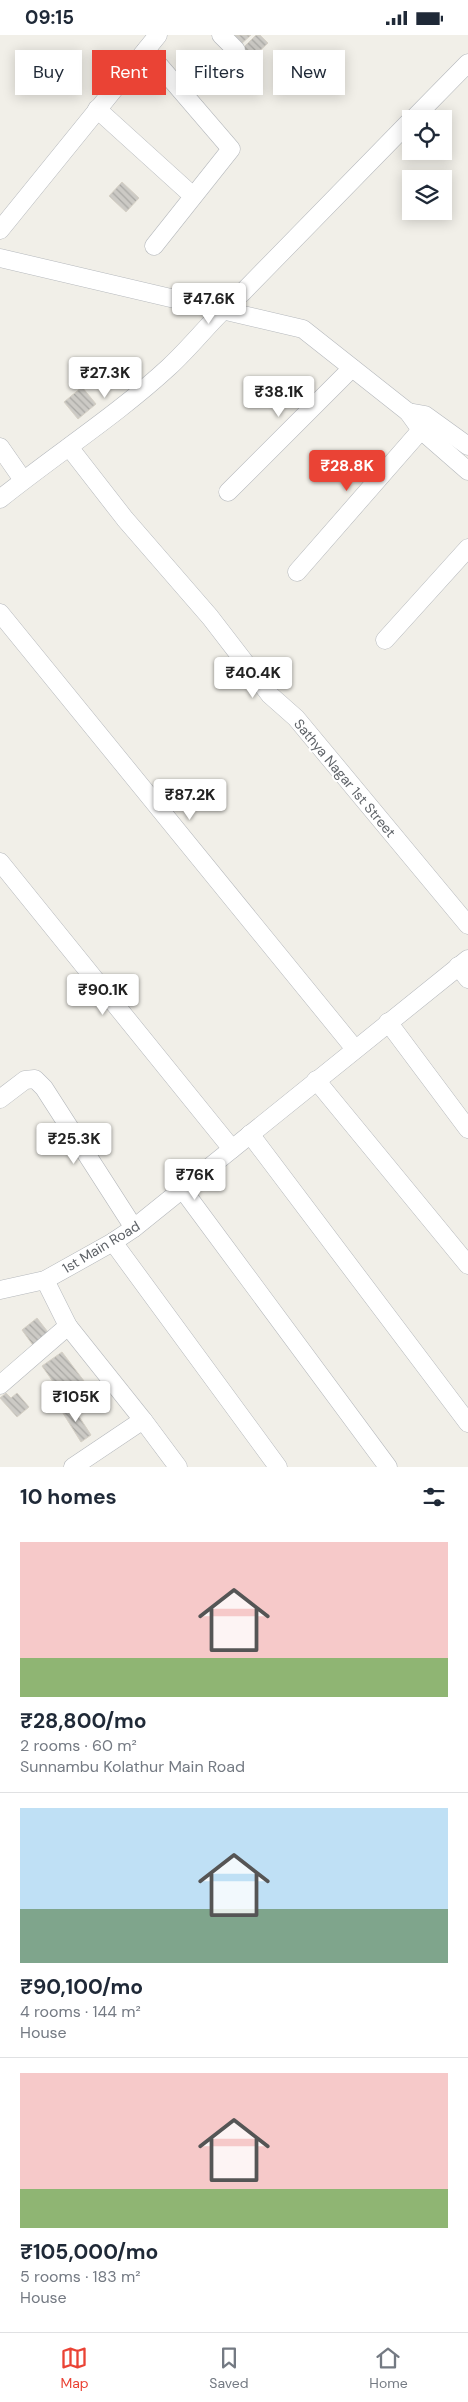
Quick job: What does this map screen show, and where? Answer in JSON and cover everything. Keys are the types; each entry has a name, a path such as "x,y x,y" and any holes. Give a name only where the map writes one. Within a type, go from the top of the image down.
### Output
{"street":[{"path":"146,50 158,35"},
{"path":"221,35 236,49"},
{"path":"421,110 468,63"},
{"path":"154,246 231,149 166,73"},
{"path":"0,230 109,95"},
{"path":"97,109 193,196"},
{"path":"0,499 69,447 170,366 220,310 242,293 402,129"},
{"path":"0,258 303,329 408,412 421,430 468,471"},
{"path":"228,492 352,368"},
{"path":"408,412 425,415 468,446"},
{"path":"297,572 421,430"},
{"path":"0,447 23,480"},
{"name":"Sathya Nagar 1st Street","path":"69,447 124,519 210,617 270,695 296,718 468,925"},
{"path":"385,640 468,548"},
{"path":"0,613 355,1049"},
{"path":"0,862 232,1149"},
{"name":"1st Main Road","path":"1,1288 45,1280 134,1228 388,1022 465,968"},
{"path":"388,1022 468,1129"},
{"path":"0,1099 24,1080 35,1079 44,1089 134,1228"},
{"path":"316,1080 468,1265"},
{"path":"250,1134 468,1423"},
{"path":"183,1190 388,1467"},
{"path":"113,1242 278,1467"},
{"path":"45,1280 68,1326 178,1467"},
{"path":"0,1385 68,1326"},
{"path":"73,1467 143,1420"}],"building":[{"path":"229,35 251,35 239,46"},
{"path":"256,35 260,35 268,43 261,50 245,50 243,48"},
{"path":"122,182 139,198 126,212 109,196"},
{"path":"82,387 96,404 78,419 64,402"},
{"path":"37,1318 51,1336 35,1348 22,1330"},
{"path":"62,1352 84,1381 63,1396 42,1366"},
{"path":"6,1393 11,1398 17,1393 29,1407 17,1417 0,1398"},
{"path":"71,1404 91,1435 81,1442 61,1410"}]}
